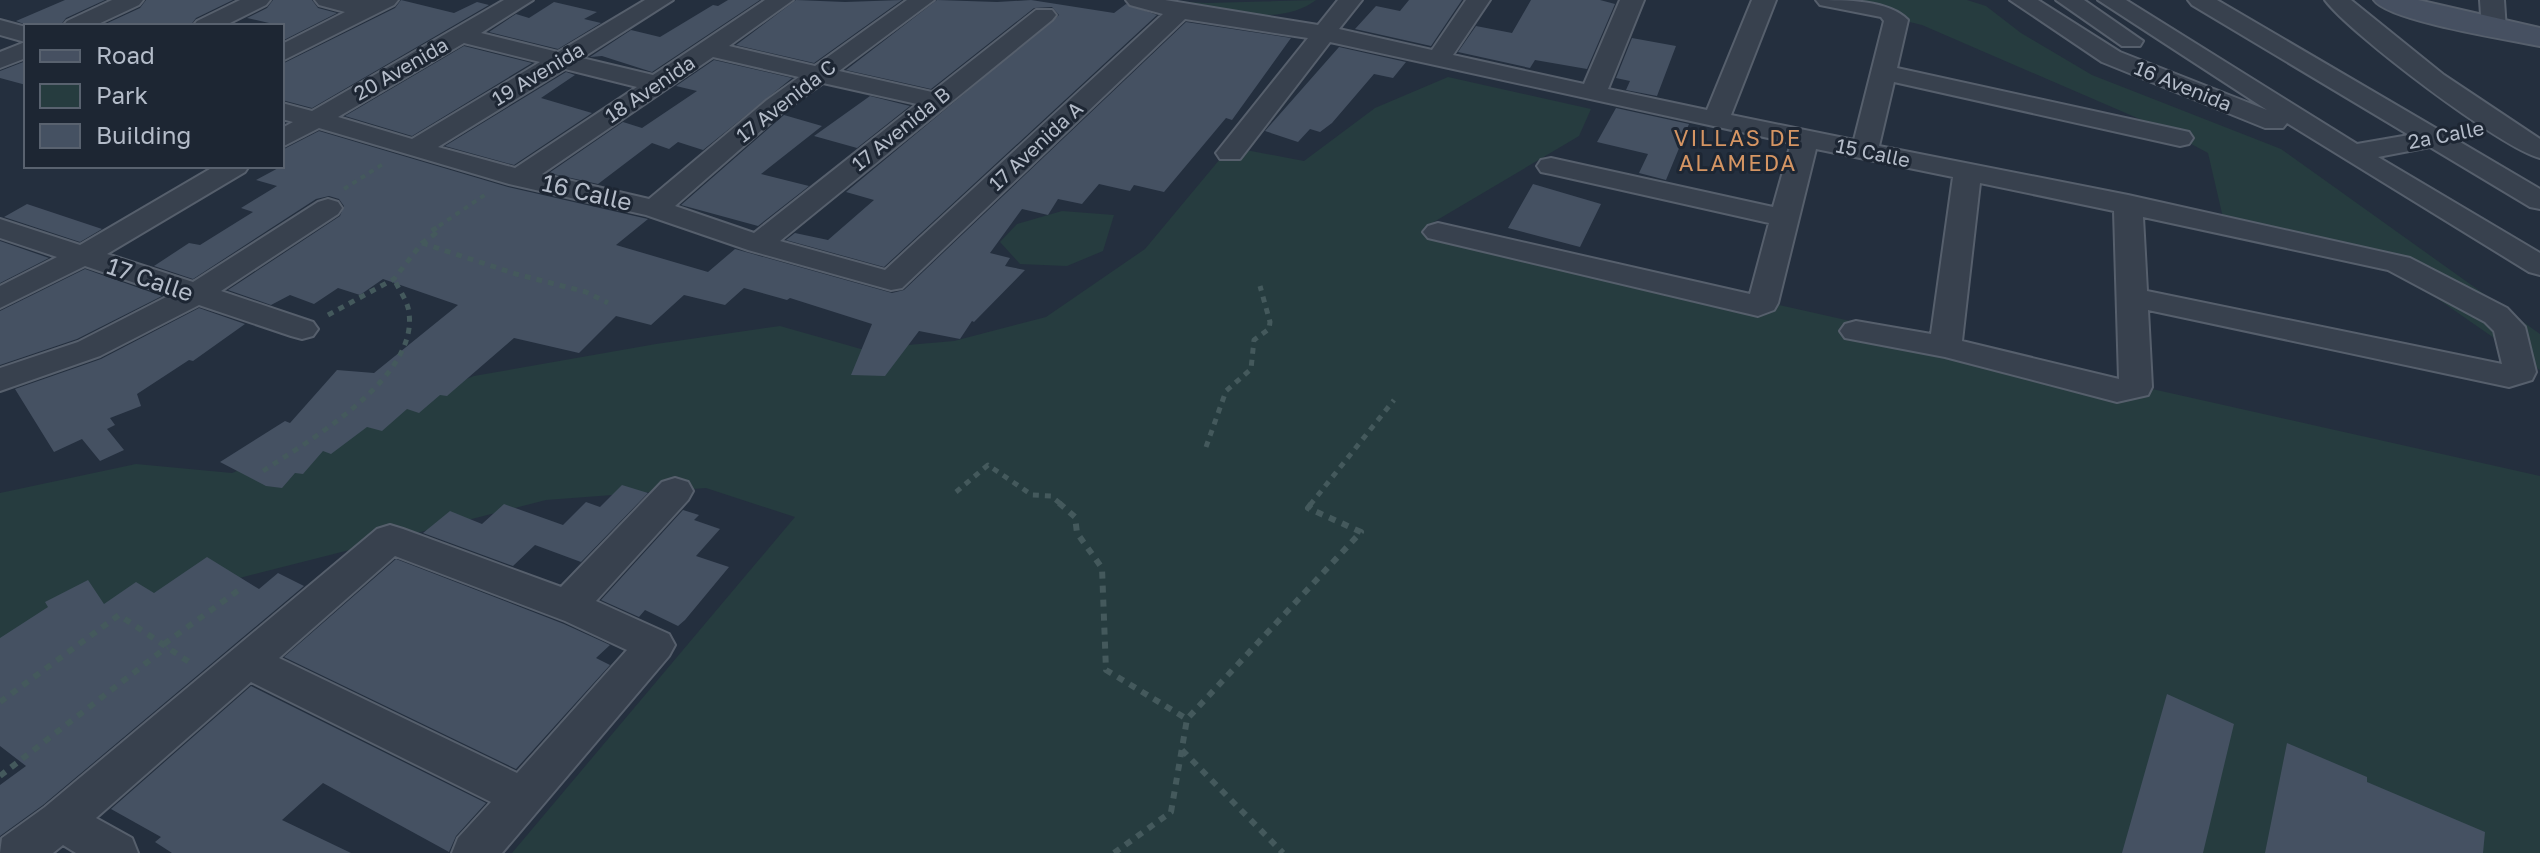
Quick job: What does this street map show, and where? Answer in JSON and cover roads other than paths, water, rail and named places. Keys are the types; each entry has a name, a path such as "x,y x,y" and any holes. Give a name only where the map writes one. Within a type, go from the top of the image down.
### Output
{"street":[{"path":"79,24 131,0"},
{"path":"209,24 258,0"},
{"path":"327,0 376,5"},
{"name":"20 Avenida","path":"284,138 521,0"},
{"name":"19 Avenida","path":"412,148 661,0"},
{"name":"18 Avenida","path":"516,177 781,0"},
{"name":"17 Avenida C","path":"655,209 818,73 922,0"},
{"name":"15 Calle","path":"1138,0 1180,11 1323,33 1593,94 2374,257 2399,264 2496,315 2509,327 2520,372 2509,376 2131,297"},
{"path":"1230,153 1350,0"},
{"path":"1439,58 1478,0"},
{"path":"1593,94 1632,0"},
{"path":"1717,118 1764,0"},
{"path":"1828,0 1893,14 1896,20 1865,150"},
{"name":"16 Avenida","path":"2022,0 2111,57 2353,153"},
{"path":"2068,0 2177,69 2210,97"},
{"path":"2110,0 2540,266"},
{"path":"2200,0 2540,201"},
{"path":"2337,0 2416,68 2497,125 2540,150"},
{"path":"2389,0 2493,15 2540,37"},
{"path":"284,53 376,5"},
{"name":"17 Avenida A","path":"891,281 1180,11"},
{"name":"17 Avenida B","path":"758,244 1044,15"},
{"path":"0,27 24,34"},
{"path":"459,35 657,84"},
{"path":"709,49 936,101"},
{"path":"0,61 24,50"},
{"path":"1883,72 2180,138"},
{"name":"16 Calle","path":"284,112 370,133 516,177 655,209 758,244 891,281"},
{"name":"2a Calle","path":"2353,153 2497,125 2540,121"},
{"path":"1438,232 1758,306 1763,303 1805,139"},
{"path":"1551,166 1785,218"},
{"path":"0,298 82,256 232,168"},
{"path":"1945,347 1967,173"},
{"path":"1856,331 1945,347 2117,391 2136,387 2128,204"},
{"path":"0,380 89,349 194,295 328,208"},
{"name":"17 Calle","path":"0,228 302,329"},
{"path":"567,606 675,491"},
{"path":"18,853 61,821 390,539 567,606 655,645 474,853"},
{"path":"247,661 521,796"},
{"path":"61,821 116,853"}],"district":[{"name":"VILLAS DE ALAMEDA","path":"1738,150"}]}
